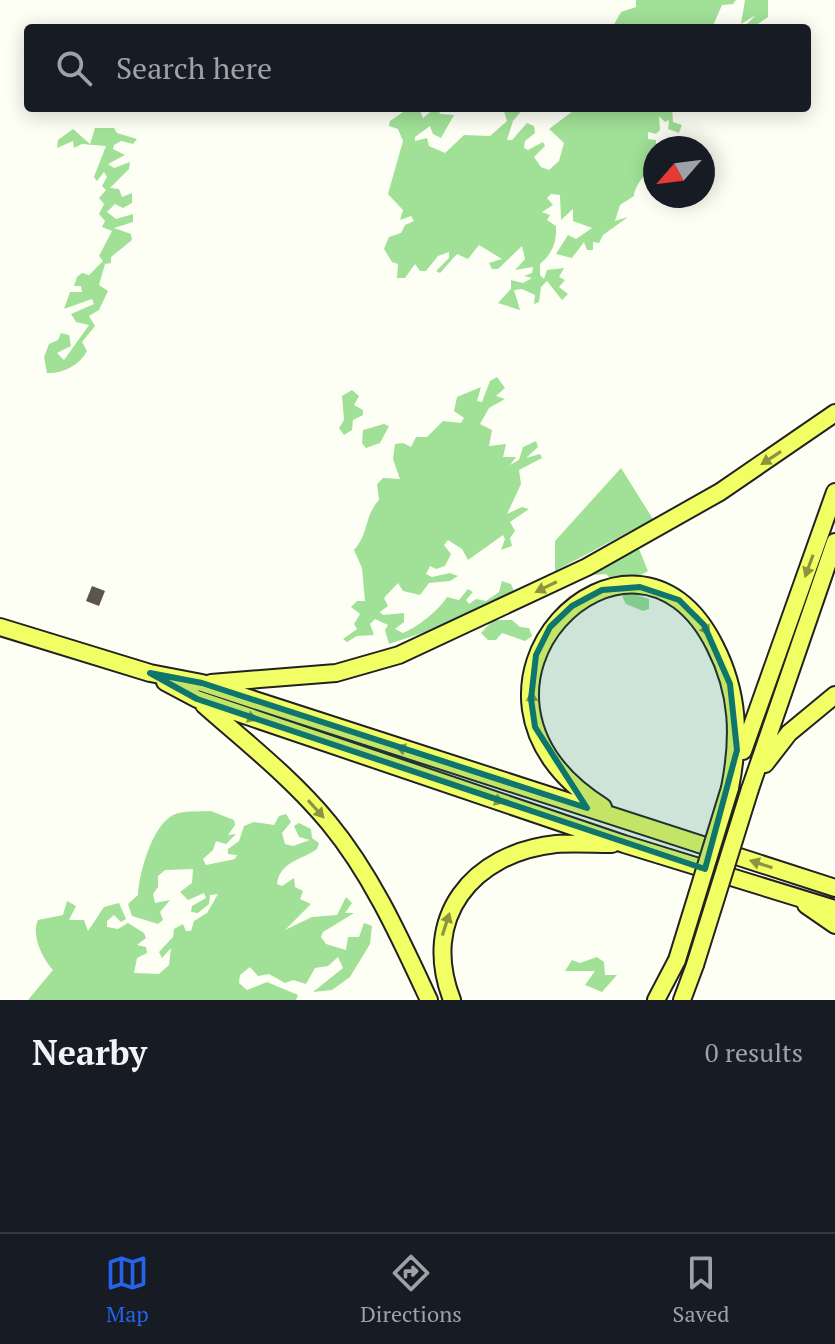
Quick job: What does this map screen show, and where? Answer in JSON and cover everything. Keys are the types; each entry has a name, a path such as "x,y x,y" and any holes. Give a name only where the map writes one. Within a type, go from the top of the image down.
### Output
{"main road":[{"path":"199,691 336,673 399,655 587,567 720,492 835,413"},
{"path":"663,1000 730,788 835,492"},
{"path":"682,1000 835,542"},
{"path":"629,822 584,795 561,772 539,738 531,706 533,668 544,636 565,611 602,590 640,587 666,593 689,607 704,625 726,671 734,699 739,736 730,788"},
{"path":"0,627 150,673 624,844 835,909"},
{"path":"199,691 834,887"},
{"path":"199,691 330,824 377,897 429,1000"},
{"path":"750,789 789,733 835,695"},
{"path":"452,1000 443,967 441,937 451,908 479,873 503,859 539,847 624,844"},
{"path":"791,895 835,925"},
{"path":"656,1000 677,960"},
{"path":"695,965 697,1000"}],"highlighted area":[{"path":"640,587 679,600 704,625 730,684 737,750 705,869 197,699 150,673 202,683 587,808 535,727 531,699 536,655 550,627 572,606 602,590"}],"green space":[{"path":"636,0 736,0 733,4 722,5 714,24 614,24 621,12 636,7"},
{"path":"745,0 768,0 768,17 758,24 747,24 756,15 741,24"},
{"path":"403,112 421,112 423,118 430,112 454,115 441,138 433,134 430,126 415,137 415,141 427,138 429,146 445,153 464,135 490,136 507,121 504,112 521,112 513,121 507,140 512,140 527,123 534,126 535,133 525,141 524,148 528,150 543,142 545,146 534,157 541,167 549,170 559,161 564,143 549,129 572,112 672,112 673,122 682,125 679,133 668,129 669,120 665,122 659,116 660,130 656,134 648,132 648,136 643,136 643,177 634,196 620,205 615,221 628,217 603,235 599,243 593,242 593,250 587,250 584,242 572,258 556,254 568,235 576,239 592,228 573,221 573,209 561,220 560,195 551,194 547,198 553,205 542,212 550,215 547,220 556,226 556,237 551,252 540,264 540,275 544,279 547,270 564,268 559,277 565,280 559,287 568,294 562,300 547,281 541,287 539,302 534,304 535,295 522,289 514,290 520,310 498,303 511,289 511,280 523,283 532,278 524,276 532,273 533,267 515,270 525,259 522,246 498,269 492,269 489,263 502,259 479,245 468,259 457,254 440,273 436,271 449,258 449,252 438,256 426,271 420,271 415,264 405,278 397,278 398,264 392,262 384,249 389,237 401,233 405,225 414,221 411,216 400,220 403,210 388,194 403,141 398,129 389,126 390,121"},
{"path":"95,128 114,128 117,133 137,139 133,144 121,141 114,145 113,149 125,155 108,164 114,168 130,162 129,169 110,188 119,189 122,197 132,193 132,203 123,208 115,204 107,212 116,219 133,214 133,222 114,228 131,234 132,240 111,257 111,263 105,264 99,285 108,291 99,310 89,316 95,326 82,342 87,351 70,368 47,373 44,357 49,344 58,340 61,333 69,335 71,346 57,353 64,360 89,325 76,322 71,314 94,304 92,299 64,309 70,292 82,292 81,286 74,286 77,277 82,273 89,275 103,261 99,256 112,231 102,227 105,221 99,214 104,204 99,198 106,190 102,186 107,177 104,172 97,181 94,177 106,146 82,144 74,148 73,141 57,148 58,140 73,129 90,144"},
{"path":"497,377 505,388 496,396 505,399 489,408 480,424 492,430 489,446 506,444 503,457 516,457 510,465 519,460 523,447 536,441 538,447 526,458 540,454 542,458 519,470 521,484 507,514 522,507 529,509 510,522 515,531 510,538 512,546 501,550 505,539 503,535 468,560 462,549 448,540 444,545 451,554 445,566 436,569 430,566 426,574 432,577 450,573 458,576 450,581 429,583 420,595 403,591 398,583 384,598 388,606 380,612 383,615 404,613 404,622 395,629 403,633 428,618 447,597 459,600 468,589 473,592 466,600 469,604 476,599 486,601 499,592 502,581 511,584 514,591 455,622 389,644 385,630 388,625 375,619 370,624 374,635 357,636 347,642 343,639 357,629 354,624 360,614 351,607 357,601 365,601 362,568 354,550 379,500 377,484 383,478 400,479 393,459 395,444 403,443 411,447 416,437 427,437 443,421 461,423 464,418 454,411 457,397 481,387 477,401 482,402 490,381"},
{"path":"352,390 359,396 354,405 363,410 363,415 353,420 352,430 344,435 339,428 344,420 342,396"},
{"path":"384,424 389,426 380,443 366,448 362,443 363,430"},
{"path":"621,468 653,519 555,571 555,541"},
{"path":"639,549 648,571 634,579 613,581 606,574 595,575 591,570 615,556"},
{"path":"628,592 649,599 649,609 643,611 626,604 622,596"},
{"path":"493,620 512,620 520,627 529,628 532,636 525,641 502,633 496,640 488,640 481,633"},
{"path":"211,811 234,820 235,825 228,835 236,834 226,844 216,841 213,850 203,859 206,865 235,859 237,855 228,854 228,849 239,841 244,826 254,822 274,825 279,816 286,814 291,822 282,833 285,844 293,846 310,840 299,837 294,826 299,823 311,829 312,838 319,843 317,849 287,866 279,876 277,884 282,886 294,878 295,887 303,891 300,899 311,904 285,930 312,917 337,915 346,897 352,903 345,913 354,913 323,932 321,937 326,944 346,950 348,937 359,937 364,923 372,926 370,944 350,977 332,990 313,992 343,968 338,957 328,966 315,968 306,984 293,980 285,983 269,974 258,976 250,967 240,975 239,983 247,990 267,982 298,995 296,1000 28,1000 53,970 39,946 36,932 38,920 63,915 67,901 76,906 69,920 84,920 88,931 104,907 119,903 126,919 121,922 114,915 107,921 107,927 118,929 128,923 144,933 146,938 137,945 146,947 147,953 137,958 134,973 159,974 169,965 171,948 162,958 159,952 173,937 174,929 183,924 186,931 191,931 194,921 207,913 218,894 210,895 209,904 198,913 191,912 192,906 206,898 204,893 188,900 180,892 192,883 193,869 165,870 158,876 158,887 153,894 155,903 170,900 160,912 163,920 158,924 132,916 128,904 138,895 148,851 166,821 182,812"},
{"path":"597,957 604,962 605,975 617,975 602,992 585,985 595,971 565,971 572,960 580,963"}],"building":[{"path":"92,586 105,591 99,606 86,601"}]}
